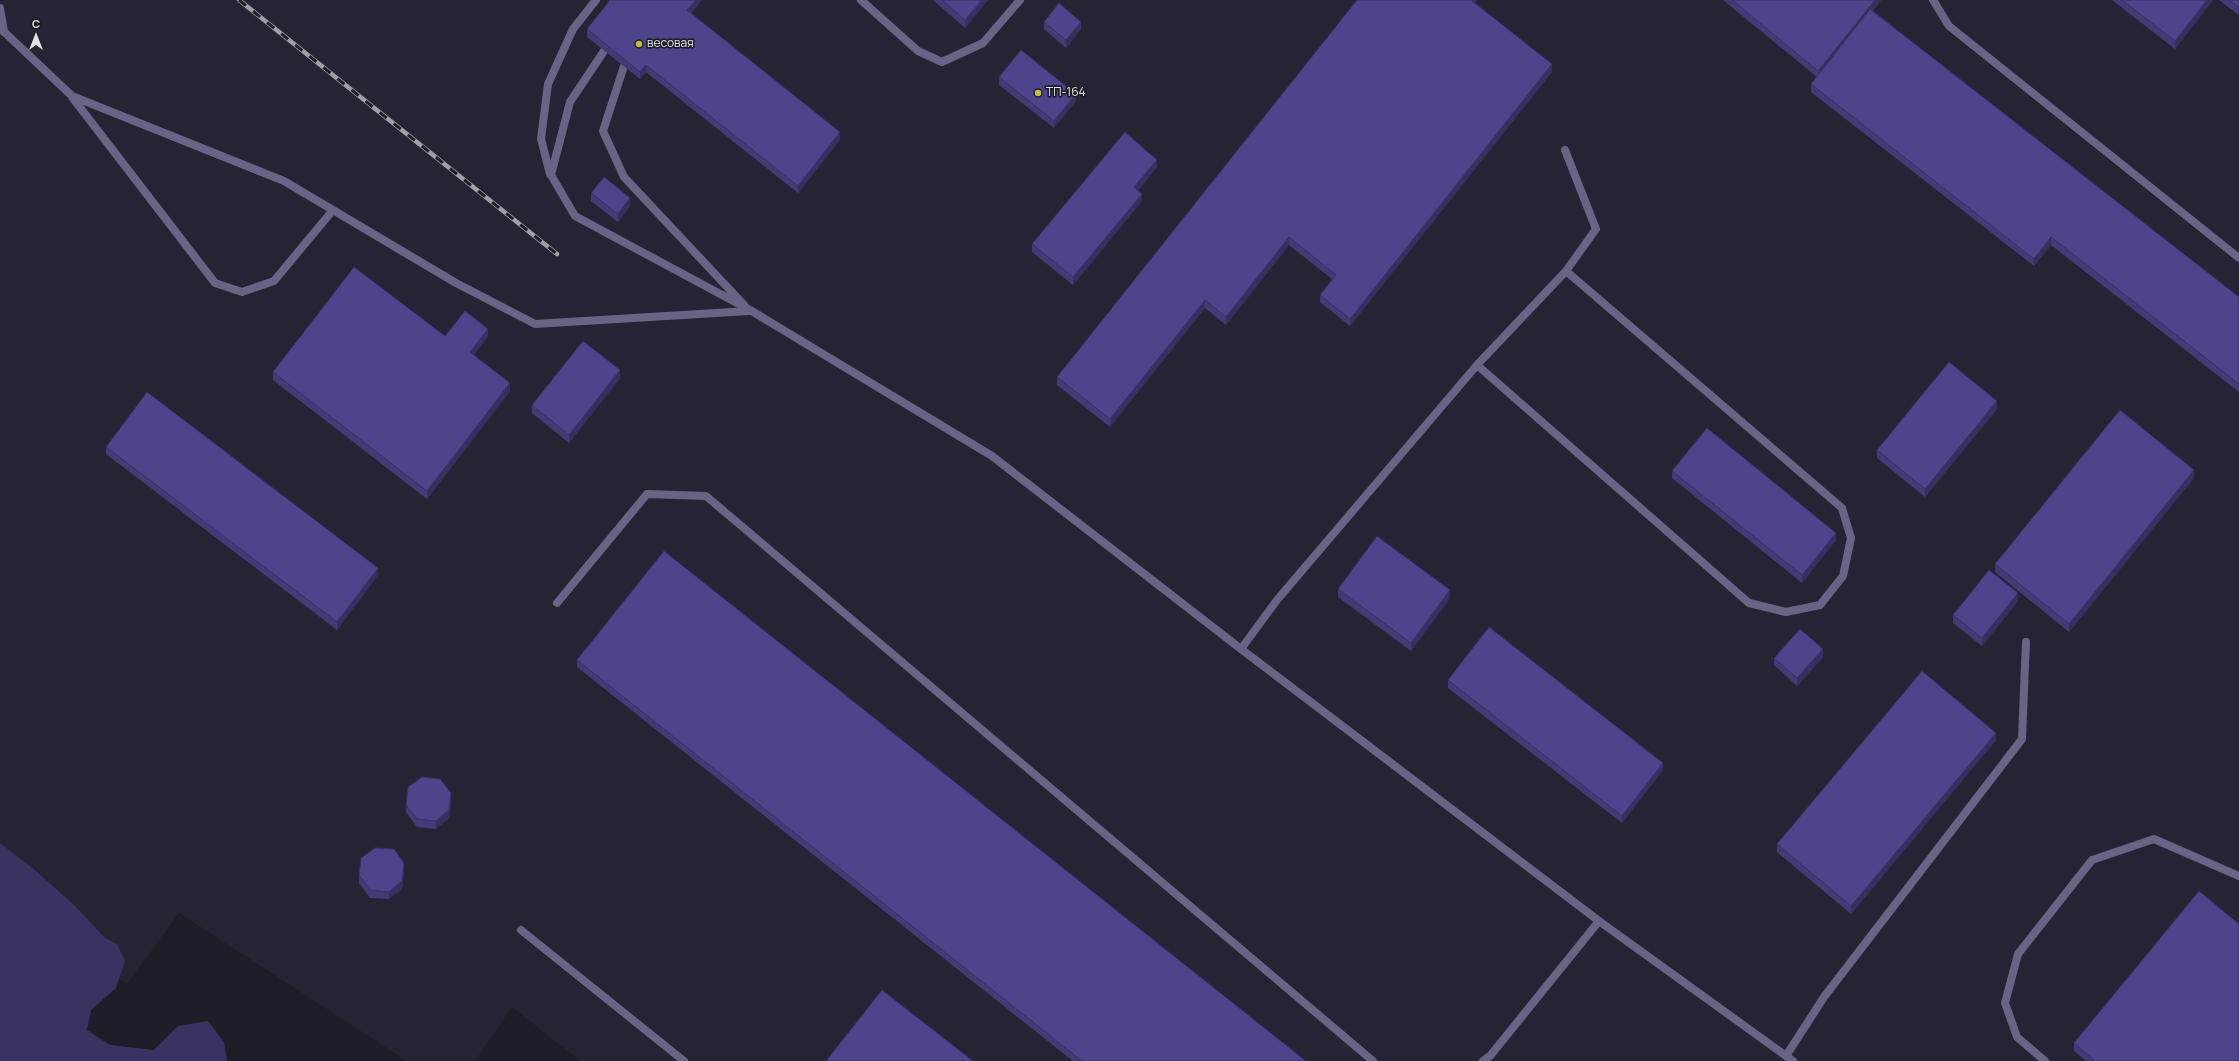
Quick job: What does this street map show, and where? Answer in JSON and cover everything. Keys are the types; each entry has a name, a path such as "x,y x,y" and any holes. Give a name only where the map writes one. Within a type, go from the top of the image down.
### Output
{"lane":[{"path":"596,0 573,29 548,84 542,139 551,176 575,216 750,310 992,456 1241,649 1598,921 1794,1061"},
{"path":"861,0 918,50 942,62 983,43 1020,0"},
{"path":"1933,0 1949,26 2239,258"},
{"path":"0,8 2,30 72,96 215,283 242,292 274,281 333,210"},
{"path":"551,176 570,102 604,50"},
{"path":"624,66 603,131 624,177 750,310"},
{"path":"72,96 284,181 456,283 535,324 750,310"},
{"path":"1241,649 1277,600 1477,365 1566,271 1596,228 1565,150"},
{"path":"1477,365 1748,603 1786,612 1820,605 1843,576 1851,538 1842,508 1566,271"},
{"path":"557,604 647,494 706,496 1373,1061"},
{"path":"1786,1056 1824,997 2022,739 2026,642"},
{"path":"2045,1061 2017,1037 2005,1003 2018,954 2092,860 2154,839 2239,876"},
{"path":"1483,1061 1490,1056 1598,921"},
{"path":"521,930 684,1061"}],"shaded area":[{"path":"0,0 2239,0 2239,1061 580,1061 512,1007 475,1061 407,1061 179,913 127,984 0,908"},
{"path":"0,843 36,871 75,906 105,938 117,944 125,961 116,988 91,1010 87,1030 110,1045 154,1050 178,1026 208,1021 224,1042 227,1061 0,1061"}],"building":[{"path":"610,0 696,0 687,10 840,132 798,186 646,65 640,72 587,29"},
{"path":"942,0 982,0 965,20"},
{"path":"1357,0 1471,0 1552,64 1350,319 1320,295 1336,275 1289,237 1226,317 1205,300 1110,419 1057,377"},
{"path":"1732,0 1875,0 1818,71"},
{"path":"2122,0 2207,0 2175,41"},
{"path":"2229,0 2239,0 2239,7"},
{"path":"1059,3 1081,22 1066,40 1044,22"},
{"path":"1870,9 2239,297 2239,384 2051,237 2034,259 1811,84"},
{"name":"ТП-164","path":"1021,50 1076,94 1054,121 999,77"},
{"path":"1125,132 1157,160 1134,187 1142,194 1073,277 1032,244"},
{"path":"604,177 630,198 618,214 591,193"},
{"path":"354,267 445,336 465,311 488,329 470,352 510,383 427,491 273,372"},
{"path":"583,341 620,370 569,435 532,405"},
{"path":"1949,362 1997,401 1925,489 1877,450"},
{"path":"147,392 378,568 337,622 106,447"},
{"path":"2120,410 2194,470 2069,624 1995,564"},
{"path":"1707,428 1836,533 1802,575 1672,471"},
{"path":"1377,536 1450,590 1411,643 1338,589"},
{"path":"664,551 1306,1061 1082,1061 577,660"},
{"path":"1989,570 2018,593 1982,638 1953,615"},
{"path":"1489,627 1663,763 1622,816 1448,680"},
{"path":"1800,629 1823,649 1797,678 1774,658"},
{"path":"1922,671 1996,733 1851,906 1777,844"},
{"path":"422,777 440,779 451,793 449,810 436,821 417,819 406,805 408,787"},
{"path":"375,848 394,849 404,863 402,881 389,892 370,890 359,875 361,858"},
{"path":"2199,891 2239,924 2239,1061 2095,1061 2074,1043"},
{"path":"882,990 973,1061 826,1061"}],"railway":[{"path":"239,0 557,254"}],"place":[{"name":"весовая","path":"639,44"},
{"name":"ТП-164","path":"1038,93"}]}
